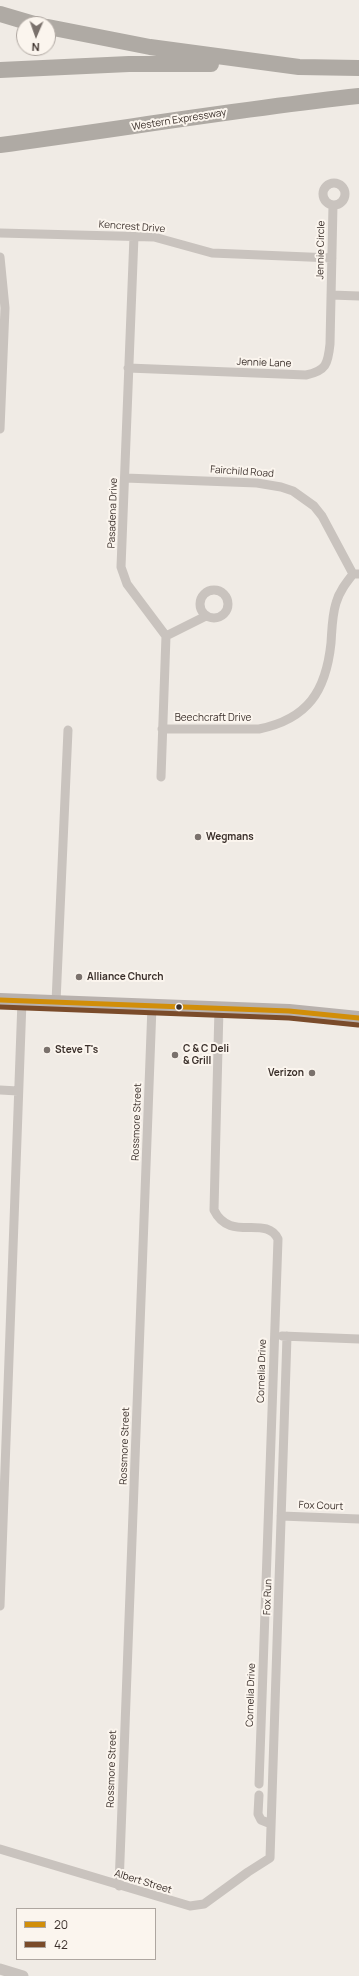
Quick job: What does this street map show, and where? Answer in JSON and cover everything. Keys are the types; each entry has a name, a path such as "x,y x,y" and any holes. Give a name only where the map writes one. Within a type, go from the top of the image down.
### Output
{"highway":[{"path":"0,14 16,19"},
{"path":"56,29 150,47 299,67"},
{"path":"0,70 129,64 359,68"},
{"name":"Western Expressway","path":"0,145 169,122 270,106 359,96"}],"main road":[{"path":"0,1000 310,1012 359,1018"}],"street":[{"name":"Jennie Circle","path":"331,295 333,205"},
{"name":"Kencrest Drive","path":"0,232 154,237 171,240 196,250 212,253 332,258"},
{"name":"Pasadena Drive","path":"134,236 121,567 124,577 166,636"},
{"path":"0,257 5,308 0,429"},
{"name":"Jennie Lane","path":"128,368 306,375 318,373 324,367 329,358 331,295"},
{"path":"331,295 359,296"},
{"name":"Fairchild Road","path":"125,478 257,483 281,486 293,491 314,506 322,516 356,574"},
{"name":"Beechcraft Drive","path":"162,729 259,729 286,721 298,713 313,699 322,684 328,662 332,620 336,603 342,589 356,574"},
{"path":"160,777 166,636 206,616"},
{"path":"56,1002 68,730"},
{"path":"0,1606 22,1001"},
{"name":"Rossmore Street","path":"119,1886 152,1006"},
{"name":"Cornelia Drive","path":"219,1008 214,1210 222,1222 228,1226 270,1228 278,1239 259,1784"},
{"path":"0,1090 18,1091"},
{"path":"275,1335 359,1339"},
{"name":"Fox Run","path":"270,1858 287,1336"},
{"name":"Fox Court","path":"281,1516 359,1519"},
{"path":"259,1795 258,1814 261,1820 271,1824"},
{"name":"Albert Street","path":"0,1849 182,1905 197,1906 210,1900 270,1858"},
{"path":"0,1969 23,1976"}],"transit line":[{"name":"20","path":"0,1000 289,1011 359,1018"},
{"name":"42","path":"0,1007 289,1018 358,1025"}],"place":[{"name":"Wegmans","path":"198,837"},
{"name":"Alliance Church","path":"79,977"},
{"name":"Steve T's","path":"47,1050"},
{"name":"C & C Deli & Grill","path":"175,1055"},
{"name":"Verizon","path":"312,1073"}]}
